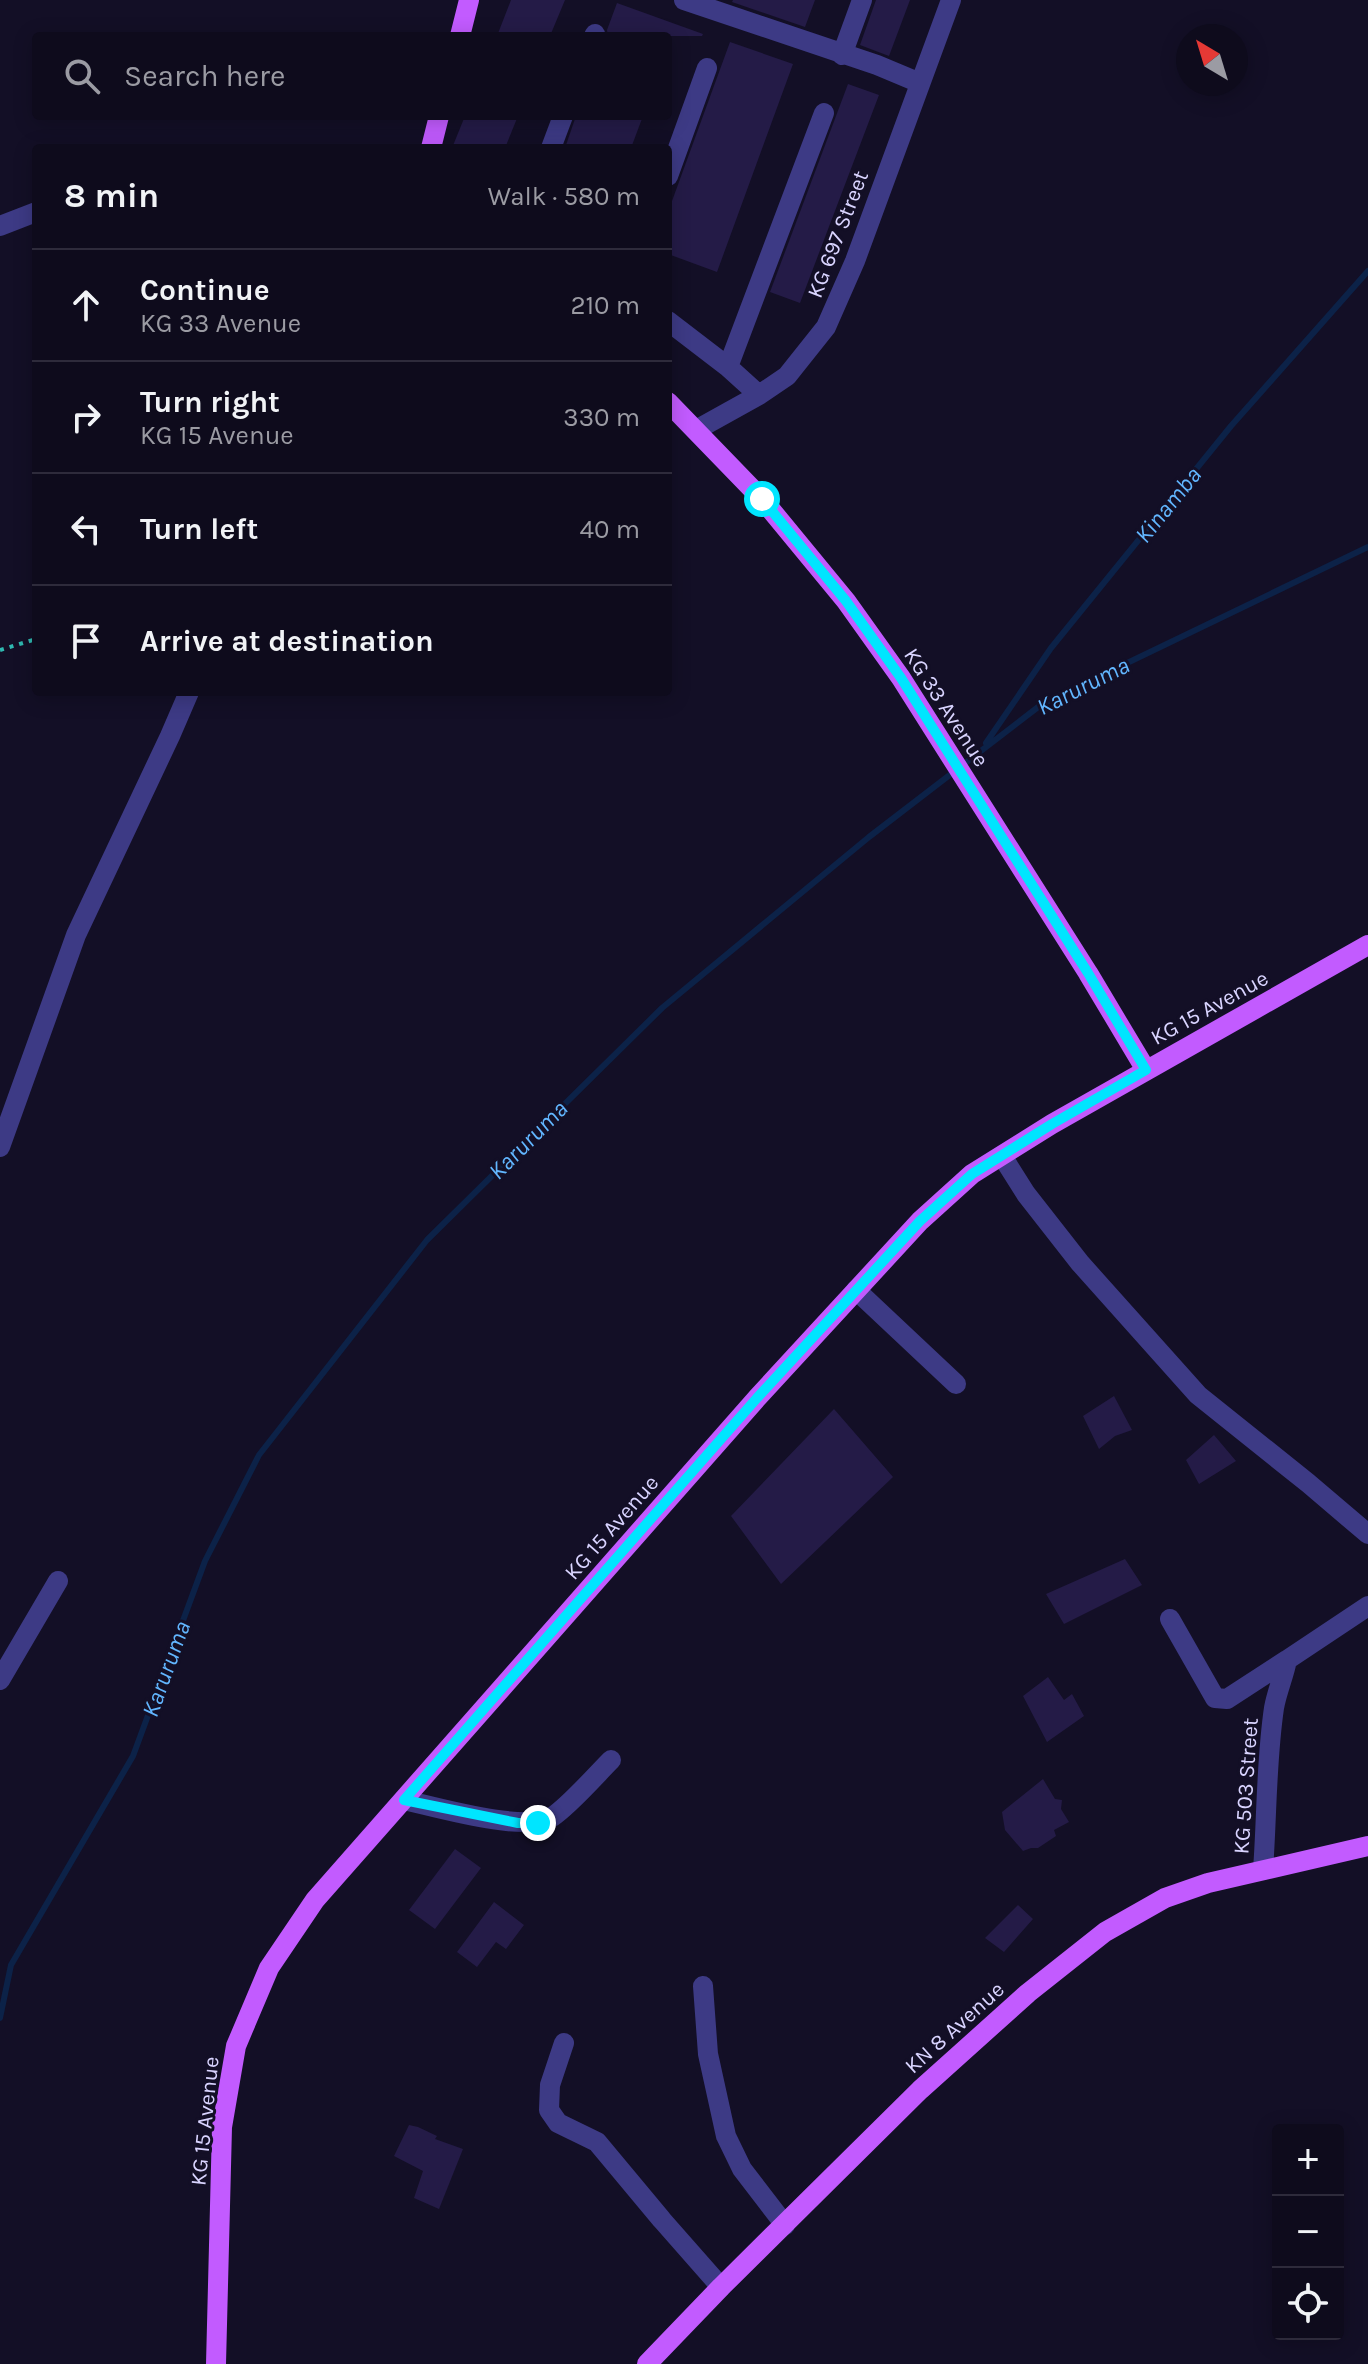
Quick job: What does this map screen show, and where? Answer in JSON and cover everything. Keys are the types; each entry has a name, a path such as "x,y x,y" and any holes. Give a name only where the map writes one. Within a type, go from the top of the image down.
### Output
{"main road":[{"path":"461,32 469,0"},
{"path":"432,144 438,120"},
{"name":"KG 33 Avenue","path":"672,406 792,534 846,601 901,678 1146,1070"},
{"name":"KG 15 Avenue","path":"216,2364 222,2127 236,2046 269,1968 315,1900 757,1398 920,1221 972,1174 1146,1070 1368,945"},
{"name":"KN 8 Avenue","path":"647,2364 920,2090 1028,1993 1105,1932 1165,1898 1208,1883 1368,1846"}],"street":[{"path":"684,0 726,7 920,83"},
{"path":"842,55 862,0"},
{"name":"KG 697 Street","path":"696,430 787,376 826,327 855,261 951,0"},
{"path":"672,165 707,68"},
{"path":"728,367 824,113"},
{"path":"552,144 562,120"},
{"path":"0,226 32,214"},
{"path":"672,324 759,395"},
{"path":"0,1147 76,935 187,696"},
{"path":"1002,1156 1026,1194 1080,1263 1198,1395 1368,1534"},
{"path":"856,1290 956,1384"},
{"path":"0,1680 58,1581"},
{"path":"1170,1619 1215,1698 1227,1699 1368,1606"},
{"name":"KG 503 Street","path":"1263,1870 1270,1743 1277,1692 1287,1660"},
{"path":"404,1800 518,1823 538,1823 553,1816 611,1760"},
{"path":"703,1986 708,2054 726,2136 742,2169 785,2225"},
{"path":"564,2043 550,2085 549,2110 558,2123 597,2142 721,2287"}],"path":[{"path":"0,650 32,640"}],"building":[{"path":"511,0 565,0 552,32 499,32"},
{"path":"733,0 815,0 805,27"},
{"path":"876,0 910,0 889,56 860,45"},
{"path":"617,3 703,34 672,36 672,32 607,30"},
{"path":"730,42 793,64 717,272 672,255 672,201"},
{"path":"848,84 879,95 800,303 770,292"},
{"path":"463,120 516,120 507,144 454,144"},
{"path":"575,120 642,120 632,144 566,144"},
{"path":"1114,1396 1132,1430 1115,1436 1099,1449 1083,1416"},
{"path":"834,1409 893,1477 781,1584 731,1516"},
{"path":"1214,1435 1236,1461 1199,1484 1186,1460"},
{"path":"1125,1559 1142,1585 1064,1624 1046,1594"},
{"path":"1048,1677 1064,1700 1072,1694 1084,1716 1047,1742 1023,1696"},
{"path":"1043,1779 1055,1799 1062,1800 1061,1809 1069,1822 1054,1830 1056,1836 1038,1848 1023,1851 1005,1830 1002,1812"},
{"path":"455,1849 481,1868 435,1929 409,1910"},
{"path":"494,1902 524,1925 506,1949 496,1942 477,1967 457,1952"},
{"path":"1018,1905 1033,1919 1004,1952 985,1938"},
{"path":"409,2125 463,2149 439,2209 414,2198 423,2171 394,2156"}],"waterway":[{"name":"Kinamba","path":"986,743 1051,648 1231,426 1368,271"},
{"name":"Karuruma","path":"0,2018 11,1965 133,1756 205,1561 259,1455 427,1240 662,1008 869,837 1042,704 1368,547"}],"route":[{"path":"538,1823 518,1823 404,1800 757,1398 920,1221 972,1174 1146,1070 901,678 846,601 762,499"}]}
